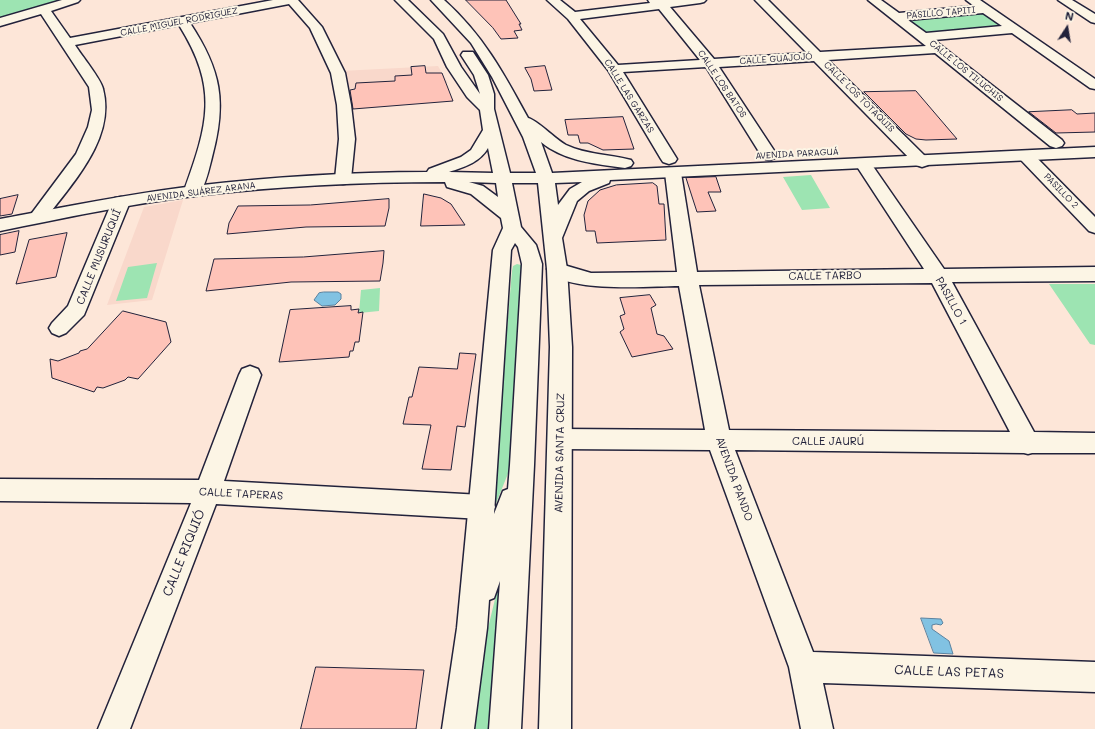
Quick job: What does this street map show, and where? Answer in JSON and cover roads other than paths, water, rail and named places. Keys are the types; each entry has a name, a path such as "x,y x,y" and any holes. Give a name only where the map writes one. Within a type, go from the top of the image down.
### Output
{"street":[{"path":"0,22 74,0"},
{"path":"291,0 316,27 338,73 344,105 347,139 343,179"},
{"name":"CALLE MIGUEL RODRIGUEZ","path":"66,44 291,0"},
{"path":"401,0 439,37 454,67 472,94 487,109"},
{"name":"CALLE LAS GARZAS","path":"553,0 572,16 614,69 671,166"},
{"path":"572,16 658,3 700,0"},
{"name":"CALLE LOS TOTAQUIS","path":"761,0 922,162"},
{"name":"CALLE LOS TILUCHIS","path":"874,0 1056,143"},
{"path":"972,0 1095,85"},
{"path":"1064,0 1095,19"},
{"path":"432,3 437,15 439,37"},
{"path":"432,3 451,13 476,41 519,114 540,135 554,146 623,168"},
{"name":"CALLE LOS BATOS","path":"658,3 710,63 769,155"},
{"path":"38,218 84,155 96,127 99,110 96,87 44,9"},
{"name":"PASILLO TAPITI","path":"896,17 985,9"},
{"path":"437,15 453,34"},
{"path":"183,21 197,40 206,60 212,79 214,102 212,127 206,154 193,191"},
{"path":"923,37 1014,29"},
{"path":"458,729 472,628 502,250 511,222 500,178 487,109 487,94 481,75 462,46"},
{"name":"CALLE GUAJOJÓ","path":"614,69 938,49"},
{"name":"AVENIDA SANTA CRUZ","path":"519,114 542,167 557,269 561,347 555,729"},
{"path":"435,172 467,160 477,153 491,130"},
{"name":"AVENIDA PARAGUÁ","path":"671,166 769,155 1095,141"},
{"name":"AVENIDA PARAGUÁ","path":"542,167 623,168 671,166 864,165 1095,152"},
{"name":"PASILLO 2","path":"1026,156 1095,227"},
{"name":"AVENIDA PARAGUÁ","path":"500,178 542,167 566,165 623,168"},
{"name":"PASILLO 1","path":"864,165 938,275 1028,444"},
{"name":"AVENIDA PANDO","path":"671,166 688,279 719,441 804,667 817,729"},
{"path":"524,172 542,167"},
{"path":"553,243 562,213 576,191 623,168"},
{"name":"AVENIDA SUÁREZ ARANA","path":"404,177 435,172 500,178"},
{"path":"404,177 447,181 477,190 489,198 511,222 527,245 532,264 522,465 506,729"},
{"name":"AVENIDA SUÁREZ ARANA","path":"0,225 121,202 193,191 241,186 343,179 404,177 500,178"},
{"name":"CALLE MUSURUQUÍ","path":"59,328 77,310 121,202"},
{"name":"CALLE TARBO","path":"557,269 580,278 590,280 1095,274"},
{"name":"CALLE RIQUIÓ","path":"114,729 208,492 250,375"},
{"name":"CALLE JAURÚ","path":"560,439 1028,444 1095,443"},
{"path":"472,628 522,465"},
{"name":"CALLE TAPERAS","path":"0,490 208,492 482,507"},
{"name":"CALLE LAS PETAS","path":"804,667 1095,677"}],"water":[{"path":"338,292 341,294 341,299 335,305 322,306 314,300 319,293"},
{"path":"921,618 941,619 943,623 941,625 932,625 932,629 949,641 953,654 934,653"}]}
